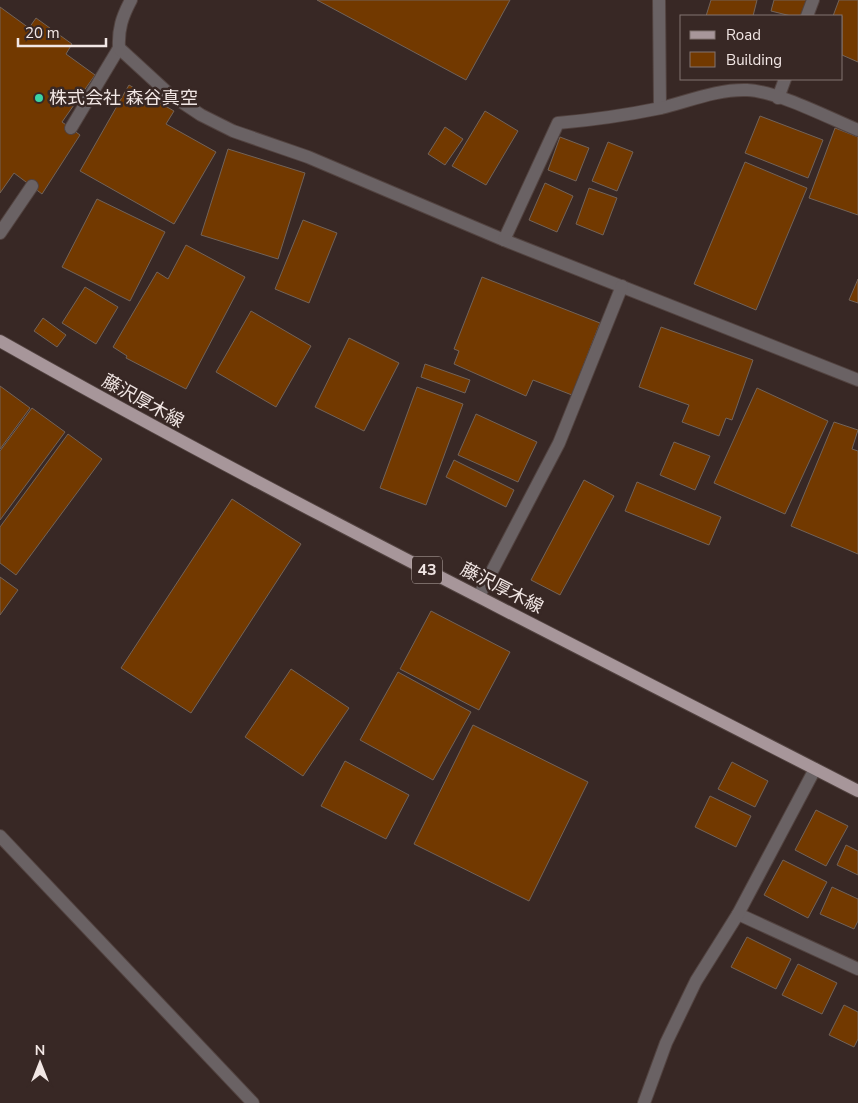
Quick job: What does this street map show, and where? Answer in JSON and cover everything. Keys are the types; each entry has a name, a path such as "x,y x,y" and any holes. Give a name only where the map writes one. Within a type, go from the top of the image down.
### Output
{"main road":[{"name":"藤沢厚木線","path":"0,341 150,425 352,532 858,791"}],"street":[{"path":"71,128 119,48 118,32 122,18 131,0"},
{"path":"659,0 660,108"},
{"path":"807,15 813,0"},
{"path":"119,48 168,93 201,115 233,131 308,157 504,240 858,380"},
{"path":"778,98 785,80"},
{"path":"504,240 558,123 593,120 660,108 723,92 748,90 778,98 858,130"},
{"path":"0,233 32,186"},
{"path":"478,596 559,443 622,286"},
{"path":"644,1103 666,1043 688,999 738,914 815,769"},
{"path":"0,836 253,1103"},
{"path":"738,914 858,969"}],"building":[{"path":"317,0 510,0 466,80"},
{"path":"711,0 757,0 753,15 706,15"},
{"path":"774,0 808,0 803,15 787,15 771,11"},
{"path":"839,0 858,0 858,62 843,55 843,15 833,15"},
{"name":"株式会社 森谷真空","path":"0,7 29,28 36,18 72,44 66,54 95,75 62,122 80,135 42,194 14,173 0,193"},
{"path":"129,85 174,111 166,124 216,152 174,224 80,171"},
{"path":"485,111 518,131 486,185 452,166"},
{"path":"760,116 823,140 808,178 745,153"},
{"path":"445,127 463,139 445,165 428,154"},
{"path":"835,128 858,137 858,215 809,198"},
{"path":"560,137 589,148 576,181 548,170"},
{"path":"608,142 633,152 617,191 592,181"},
{"path":"228,149 305,173 278,259 201,235"},
{"path":"745,162 807,188 756,310 694,284"},
{"path":"545,183 573,196 557,232 529,220"},
{"path":"589,188 617,198 603,235 576,224"},
{"path":"97,199 165,232 130,301 62,267"},
{"path":"303,220 337,233 309,303 275,289"},
{"path":"186,245 245,277 186,389 126,358 127,356 113,347 157,272 168,279"},
{"path":"482,277 600,323 572,395 533,380 526,396 454,364 459,351 454,349"},
{"path":"858,279 858,303 849,300"},
{"path":"85,287 118,307 96,344 62,323"},
{"path":"251,311 311,346 276,407 216,372"},
{"path":"43,318 66,335 57,347 34,331"},
{"path":"661,327 753,360 732,420 726,418 719,436 682,422 689,405 639,387"},
{"path":"349,338 399,363 364,431 315,407"},
{"path":"425,364 470,380 465,393 421,377"},
{"path":"0,386 30,408 0,449"},
{"path":"417,387 463,404 426,505 380,488"},
{"path":"757,388 828,421 785,514 714,483"},
{"path":"32,408 65,432 0,520 0,451"},
{"path":"476,414 537,442 518,482 458,455"},
{"path":"834,422 858,430 852,449 858,451 858,554 791,526"},
{"path":"68,434 102,459 16,575 0,563 0,527"},
{"path":"674,442 710,456 695,490 660,475"},
{"path":"454,460 514,490 506,507 446,477"},
{"path":"584,480 614,496 560,595 531,580"},
{"path":"637,482 721,517 709,545 625,511"},
{"path":"232,499 301,544 191,713 121,668"},
{"path":"0,577 18,590 0,615"},
{"path":"431,611 510,652 479,710 400,669"},
{"path":"291,669 349,708 303,776 245,737"},
{"path":"398,672 471,712 433,780 360,740"},
{"path":"473,725 588,782 529,901 414,844"},
{"path":"345,761 409,795 386,839 321,806"},
{"path":"732,762 768,781 755,807 718,789"},
{"path":"710,796 751,816 736,847 695,827"},
{"path":"816,810 848,826 826,866 795,850"},
{"path":"846,845 858,851 858,875 837,865"},
{"path":"783,860 827,882 808,918 764,895"},
{"path":"832,887 858,899 858,921 854,929 820,914"},
{"path":"747,937 791,959 776,989 731,967"},
{"path":"798,964 837,983 822,1014 782,995"},
{"path":"844,1005 858,1012 858,1039 854,1047 829,1035"}],"place":[{"name":"株式会社 森谷真空","path":"39,98"}]}
